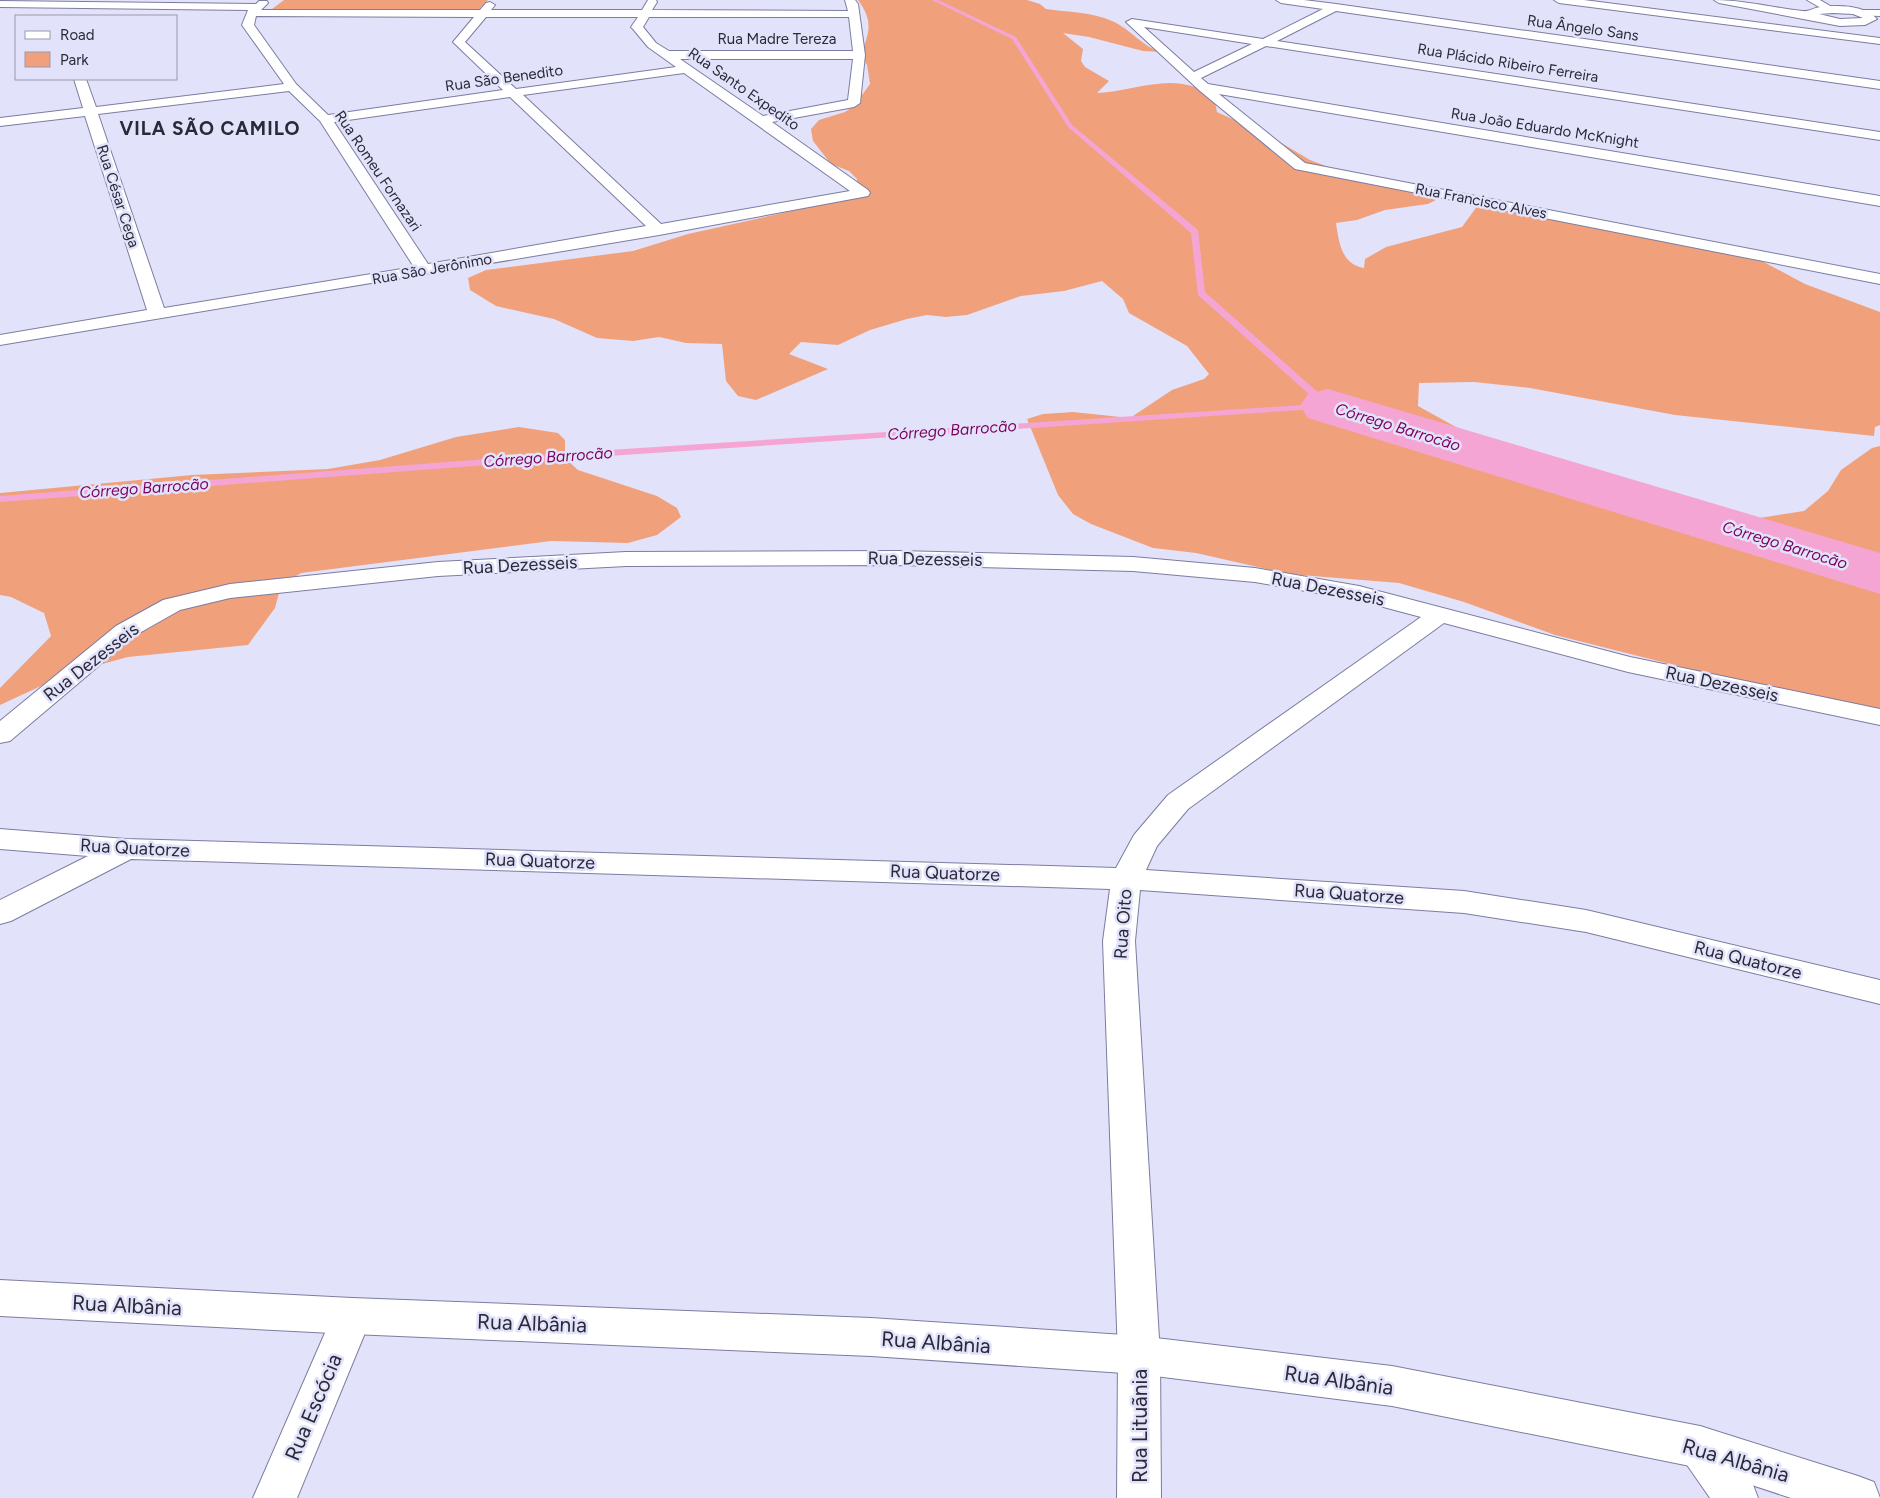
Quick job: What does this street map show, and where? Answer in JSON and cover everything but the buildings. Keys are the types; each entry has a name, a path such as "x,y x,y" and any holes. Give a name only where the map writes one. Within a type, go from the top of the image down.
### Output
{"street":[{"path":"495,0 459,42 659,230"},
{"path":"643,14 654,0"},
{"path":"761,120 854,103 858,54 853,4 850,0"},
{"name":"Rua Ângelo Sans","path":"1281,0 1880,85"},
{"path":"1199,83 1265,42 1350,0"},
{"path":"1559,0 1880,42"},
{"path":"1720,0 1772,10 1832,10 1869,21"},
{"path":"0,4 107,2 482,14 854,14"},
{"path":"88,15 107,2"},
{"name":"Rua Romeu Fornazari","path":"259,7 248,19 248,25 292,86 325,120 424,270"},
{"path":"1813,10 1840,22 1869,21 1880,13"},
{"name":"Rua Santo Expedito","path":"643,14 636,27 652,45 862,193"},
{"name":"Rua Plácido Ribeiro Ferreira","path":"1132,22 1880,136"},
{"name":"Rua Francisco Alves","path":"1132,22 1199,83 1300,166 1880,278"},
{"name":"Rua Madre Tereza","path":"666,55 858,54"},
{"name":"Rua São Benedito","path":"325,120 686,69"},
{"name":"Rua César Cega","path":"80,80 156,314"},
{"name":"Rua João Eduardo McKnight","path":"1199,83 1880,201"},
{"path":"0,122 292,86"},
{"name":"Rua São Jerônimo","path":"0,340 659,230 862,193"},
{"name":"Rua Dezesseis","path":"0,735 125,631 172,605 230,591 438,569 626,559 898,558 1133,564 1255,575 1359,593 1628,664 1880,717"},
{"name":"Rua Oito","path":"1139,1354 1119,941 1126,879 1144,842 1178,802 1441,614"},
{"name":"Rua Quatorze","path":"0,839 126,849 1126,879 1464,902 1586,921 1880,992"},
{"path":"0,913 126,849"},
{"name":"Rua Albânia","path":"0,1298 352,1316 871,1337 1139,1354 1392,1386 1700,1447 1858,1498"},
{"name":"Rua Escócia","path":"275,1498 352,1316"},
{"name":"Rua Lituãnia","path":"1139,1354 1139,1498"},
{"path":"1700,1447 1736,1498"}],"green space":[{"path":"284,0 488,0 478,10 272,9"},
{"path":"858,0 1027,0 1040,4 1046,9 1104,18 1119,24 1148,46 1162,52 1143,51 1089,37 1063,33 1083,49 1081,61 1085,67 1109,81 1097,93 1157,84 1185,84 1214,97 1217,112 1273,138 1310,160 1339,171 1434,195 1436,200 1428,204 1385,210 1357,220 1336,223 1342,251 1350,262 1356,266 1364,268 1365,259 1386,247 1462,227 1478,205 1495,202 1760,260 1805,284 1880,312 1880,425 1875,427 1874,436 1675,415 1530,388 1474,382 1419,383 1418,406 1456,427 1505,449 1590,495 1646,516 1753,519 1804,511 1828,491 1841,470 1872,448 1880,446 1880,724 1832,705 1555,635 1464,602 1399,583 1288,574 1196,553 1153,548 1091,524 1073,514 1058,495 1027,419 1043,414 1073,412 1130,418 1172,390 1204,379 1209,374 1187,346 1129,313 1123,299 1102,281 1064,291 1021,296 967,315 946,317 927,315 907,319 870,330 838,345 801,342 789,354 828,369 756,400 738,396 726,381 722,344 686,343 659,337 633,341 597,338 554,319 496,306 470,290 468,278 486,270 633,251 688,234 828,203 857,190 857,179 849,171 831,164 813,141 811,129 819,120 845,112 854,106 870,84 867,65 861,55 869,27 866,15"},
{"path":"519,427 558,433 565,440 565,458 578,470 657,496 677,508 681,517 657,535 628,543 551,541 301,573 281,585 275,608 248,645 128,657 69,673 0,705 0,688 51,636 44,613 11,597 0,595 0,493 192,475 328,469 380,460 456,437"}],"waterway":[{"name":"Córrego Barrocão","path":"0,499 593,454 1328,406 1201,293 1195,232 1070,126 1014,38 934,0"},
{"name":"Córrego Barrocão","path":"1328,406 1880,574"}],"district":[{"name":"VILA SÃO CAMILO","path":"210,128"}]}
